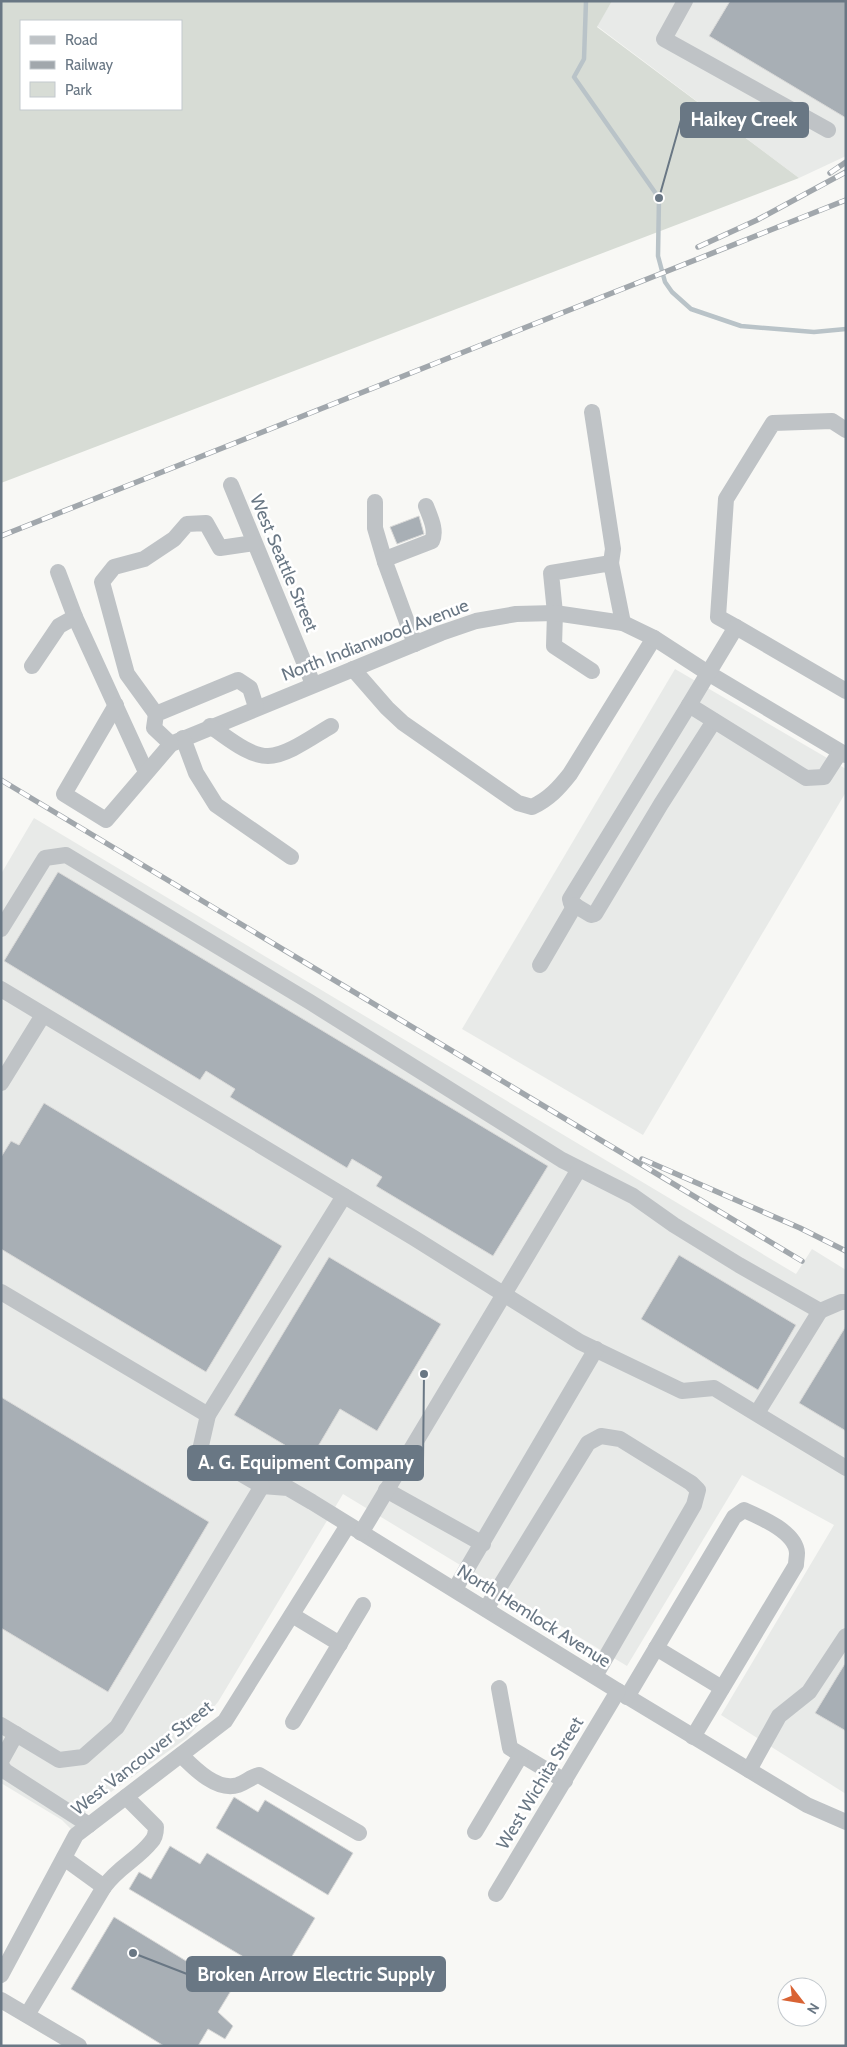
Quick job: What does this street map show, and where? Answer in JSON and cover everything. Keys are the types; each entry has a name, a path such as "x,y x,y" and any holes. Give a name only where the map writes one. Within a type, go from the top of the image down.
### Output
{"street":[{"path":"685,1 664,38 828,130"},
{"path":"592,412 613,548 611,564 624,623"},
{"path":"846,430 832,421 773,423 726,499 718,617 846,691"},
{"name":"West Seattle Street","path":"230,486 313,684"},
{"path":"375,502 374,528 415,644"},
{"path":"385,562 388,558 432,541 434,537 433,524 426,506"},
{"path":"254,543 220,548 206,524 187,524 174,539 144,558 114,567 102,582 127,674 156,714 154,728 177,741 216,805 291,857"},
{"path":"592,671 554,646 555,613 551,573 611,564"},
{"path":"58,572 75,617 146,772"},
{"name":"North Indianwood Avenue","path":"116,705 64,794 106,820 146,772 177,741 313,684 476,621 516,614 555,613 624,623 654,638 708,673 843,754"},
{"path":"32,666 59,626 75,617"},
{"path":"714,721 652,819 596,914 591,915 571,903 570,899 736,627"},
{"path":"353,670 403,723 518,803 532,807 544,802 557,791 570,774 654,638"},
{"path":"156,714 238,680 250,688 256,707"},
{"path":"689,705 806,778 824,777 843,754"},
{"path":"210,726 249,751 268,756 284,752 331,726"},
{"path":"628,804 652,819"},
{"path":"1,929 45,858 66,855 318,1007 562,1160 633,1196 674,1225 739,1265 820,1311"},
{"path":"540,964 575,905"},
{"path":"1,989 344,1196 580,1342 682,1391 714,1388 846,1468"},
{"path":"1,1083 43,1015"},
{"name":"West Vancouver Street","path":"1,1975 76,1835 226,1721 292,1615 354,1529 386,1490 579,1169"},
{"path":"1,1292 208,1415 344,1196"},
{"path":"757,1413 820,1311 841,1302 846,1302"},
{"path":"455,1589 596,1349"},
{"name":"North Hemlock Avenue","path":"208,1415 200,1450 262,1486 288,1488 693,1737 807,1805 846,1822"},
{"path":"486,1609 588,1443 601,1436 620,1439 683,1478 698,1490 694,1505 594,1676"},
{"path":"1,1725 59,1760 83,1757 117,1727 262,1486"},
{"path":"386,1490 482,1544"},
{"name":"West Wichita Street","path":"496,1894 565,1781 622,1694 656,1648 734,1517 744,1510 767,1521 790,1538 797,1551 796,1565 722,1688"},
{"path":"293,1722 363,1605"},
{"path":"292,1615 340,1644"},
{"path":"749,1770 780,1716 809,1692 846,1636"},
{"path":"656,1648 722,1688 693,1737"},
{"path":"499,1688 510,1748 565,1781"},
{"path":"1,1761 16,1734"},
{"path":"181,1755 196,1770 216,1783 237,1786 259,1775 359,1833"},
{"path":"475,1832 521,1755"},
{"path":"1,1765 5,1770 89,1825"},
{"path":"27,2015 104,1887 112,1876 151,1843 156,1835 156,1827 126,1797"},
{"path":"64,1858 104,1887"},
{"path":"1,2000 79,2046"}],"shaded area":[{"path":"612,1 846,1 846,156 799,178 597,26"},
{"path":"675,669 846,769 846,792 643,1135 462,1029"},
{"path":"34,818 796,1274 812,1249 846,1270 846,1794 721,1715 834,1525 742,1475 627,1666 343,1494 218,1702 187,1738 90,1807 72,1830 62,1820 1,1783 1,874"}],"green space":[{"path":"1,1 612,1 597,27 799,178 1,483"}],"building":[{"path":"730,1 846,1 846,118 709,36"},
{"path":"419,516 424,534 397,544 390,527"},
{"path":"58,872 548,1166 493,1256 376,1186 382,1177 352,1159 347,1168 230,1097 235,1089 206,1071 200,1080 4,961"},
{"path":"44,1103 282,1246 206,1372 1,1249 1,1157 11,1141 19,1145"},
{"path":"679,1255 796,1325 758,1390 641,1319"},
{"path":"329,1257 441,1324 377,1431 340,1409 310,1460 234,1415"},
{"path":"846,1326 846,1431 799,1403"},
{"path":"1,1397 209,1522 108,1692 1,1628"},
{"path":"846,1662 846,1731 815,1713"},
{"path":"234,1797 258,1812 265,1800 353,1853 328,1895 216,1828"},
{"path":"170,1846 200,1864 207,1853 315,1918 279,1978 129,1889 139,1872 151,1879"},
{"path":"114,1917 232,1989 218,2012 233,2026 225,2039 208,2029 198,2046 164,2046 71,1989"}],"waterway":[{"path":"586,1 584,59 574,77 659,198 658,256 665,282 672,292 691,309 741,326 814,332 846,329"}],"railway":[{"path":"830,173 846,162"},
{"path":"698,247 757,220 846,172"},
{"path":"1,536 846,200"},
{"path":"1,780 802,1261"},
{"path":"642,1159 800,1228 846,1251"}],"place":[{"name":"Haikey Creek","path":"659,198"},
{"name":"A. G. Equipment Company","path":"424,1374"},
{"name":"Broken Arrow Electric Supply","path":"133,1953"}]}
